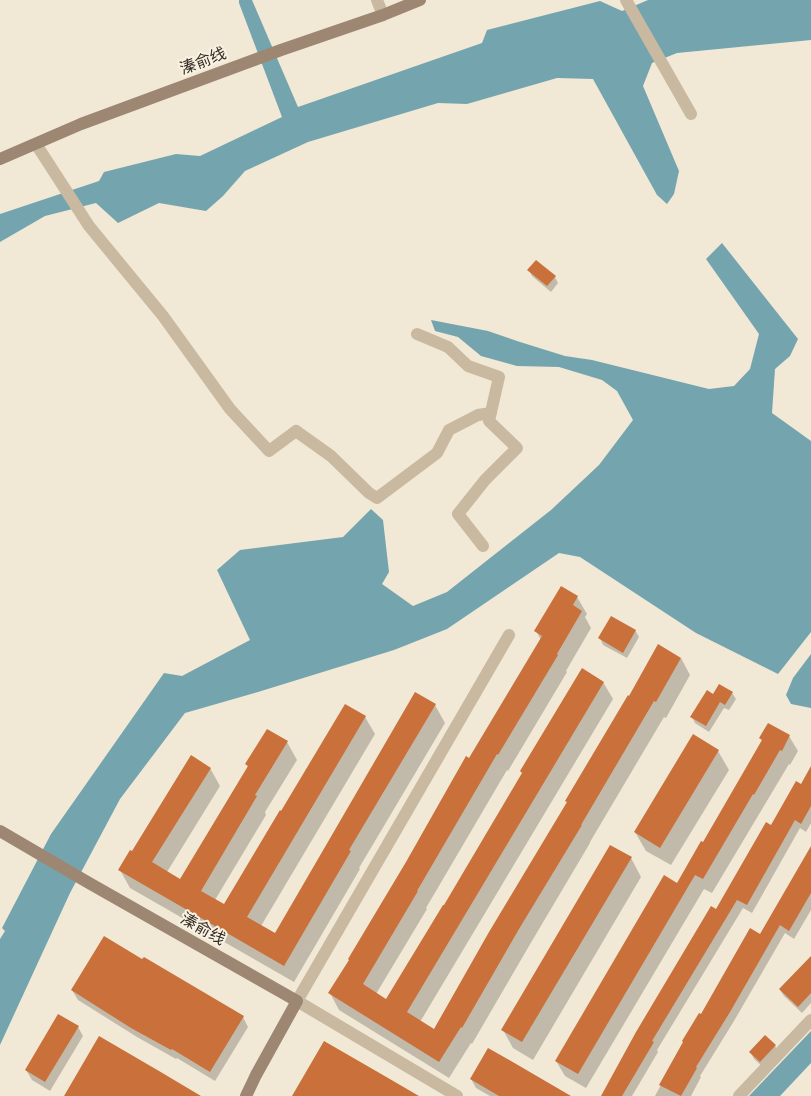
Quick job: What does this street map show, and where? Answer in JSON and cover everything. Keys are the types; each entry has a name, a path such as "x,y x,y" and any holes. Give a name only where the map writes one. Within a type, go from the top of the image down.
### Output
{"main road":[{"name":"溱俞线","path":"0,159 81,124 246,62 420,0"},
{"name":"溱俞线","path":"0,831 297,1001"},
{"path":"246,1096 256,1074 297,1001"}],"street":[{"path":"377,0 382,15"},
{"path":"628,3 691,114"},
{"path":"36,144 89,226 163,316 230,409 268,451 296,431 331,456 368,493 377,498 437,453 449,430 478,415 491,413"},
{"path":"417,334 448,347 468,366 499,377 489,421 517,448 485,480 458,514 483,546"},
{"path":"457,1096 297,1001 509,635"},
{"path":"739,1096 811,1020"}],"water":[{"path":"239,0 252,0 298,107 482,43 487,30 600,1 622,11 648,0 811,0 811,40 677,53 652,63 643,86 679,171 674,194 667,204 657,195 593,79 557,78 467,104 438,103 308,142 245,171 223,196 206,211 159,203 118,223 96,203 45,216 0,242 0,214 99,181 104,172 176,154 200,156 282,117"},
{"path":"722,243 798,339 790,356 775,369 772,413 811,441 811,632 778,674 696,633 580,557 559,553 447,629 394,650 185,713 120,799 70,893 0,1045 0,939 5,931 2,928 51,834 164,673 182,676 250,640 217,570 240,550 343,537 371,509 383,520 389,572 382,584 413,606 447,592 551,510 599,465 633,420 617,391 602,380 559,367 517,366 481,356 458,337 435,331 431,320 488,331 565,356 592,360 709,389 734,386 750,369 759,334 706,259"},
{"path":"811,654 811,708 791,704 786,695 793,678"},
{"path":"811,1031 811,1063 780,1096 749,1096"}],"building":[{"path":"536,260 556,276 547,286 527,270"},
{"path":"561,586 578,596 573,605 582,611 558,655 497,754 363,984 386,999 444,905 522,773 520,771 582,668 604,682 407,1012 434,1029 658,644 681,658 462,1028 439,1062 328,993 349,960 466,756 469,758 542,636 534,631"},
{"path":"611,616 636,630 623,653 598,638"},
{"path":"719,684 733,692 725,705 720,702 706,726 690,717 707,690 713,694"},
{"path":"415,692 436,704 349,850 351,851 284,966 118,870 130,850 132,851 191,755 211,768 152,862 180,879 248,766 245,764 267,729 288,741 201,891 224,904 345,704 366,716 247,917 275,933"},
{"path":"768,723 790,735 703,879 695,875 578,1074 555,1061 664,875 677,883 701,841 703,842 762,740 759,738"},
{"path":"693,734 719,750 660,848 634,832"},
{"path":"811,766 811,806 801,824 795,820 747,905 737,900 652,1041 654,1042 622,1096 601,1096 636,1032 711,906 716,909 766,822 771,825 796,781 801,784"},
{"path":"610,845 632,857 522,1042 501,1030"},
{"path":"811,846 811,893 789,931 780,925 696,1067 681,1096 659,1085 682,1041 699,1013 701,1014 750,928 760,934"},
{"path":"104,936 142,959 144,957 244,1016 210,1072 172,1049 131,1028 71,990"},
{"path":"811,956 811,993 798,1007 779,989"},
{"path":"58,1014 79,1026 45,1082 25,1070"},
{"path":"765,1035 776,1045 760,1062 749,1052"},
{"path":"99,1036 159,1071 201,1096 64,1096"},
{"path":"324,1041 376,1071 419,1096 292,1096"},
{"path":"488,1048 571,1096 499,1096 470,1079"}]}
